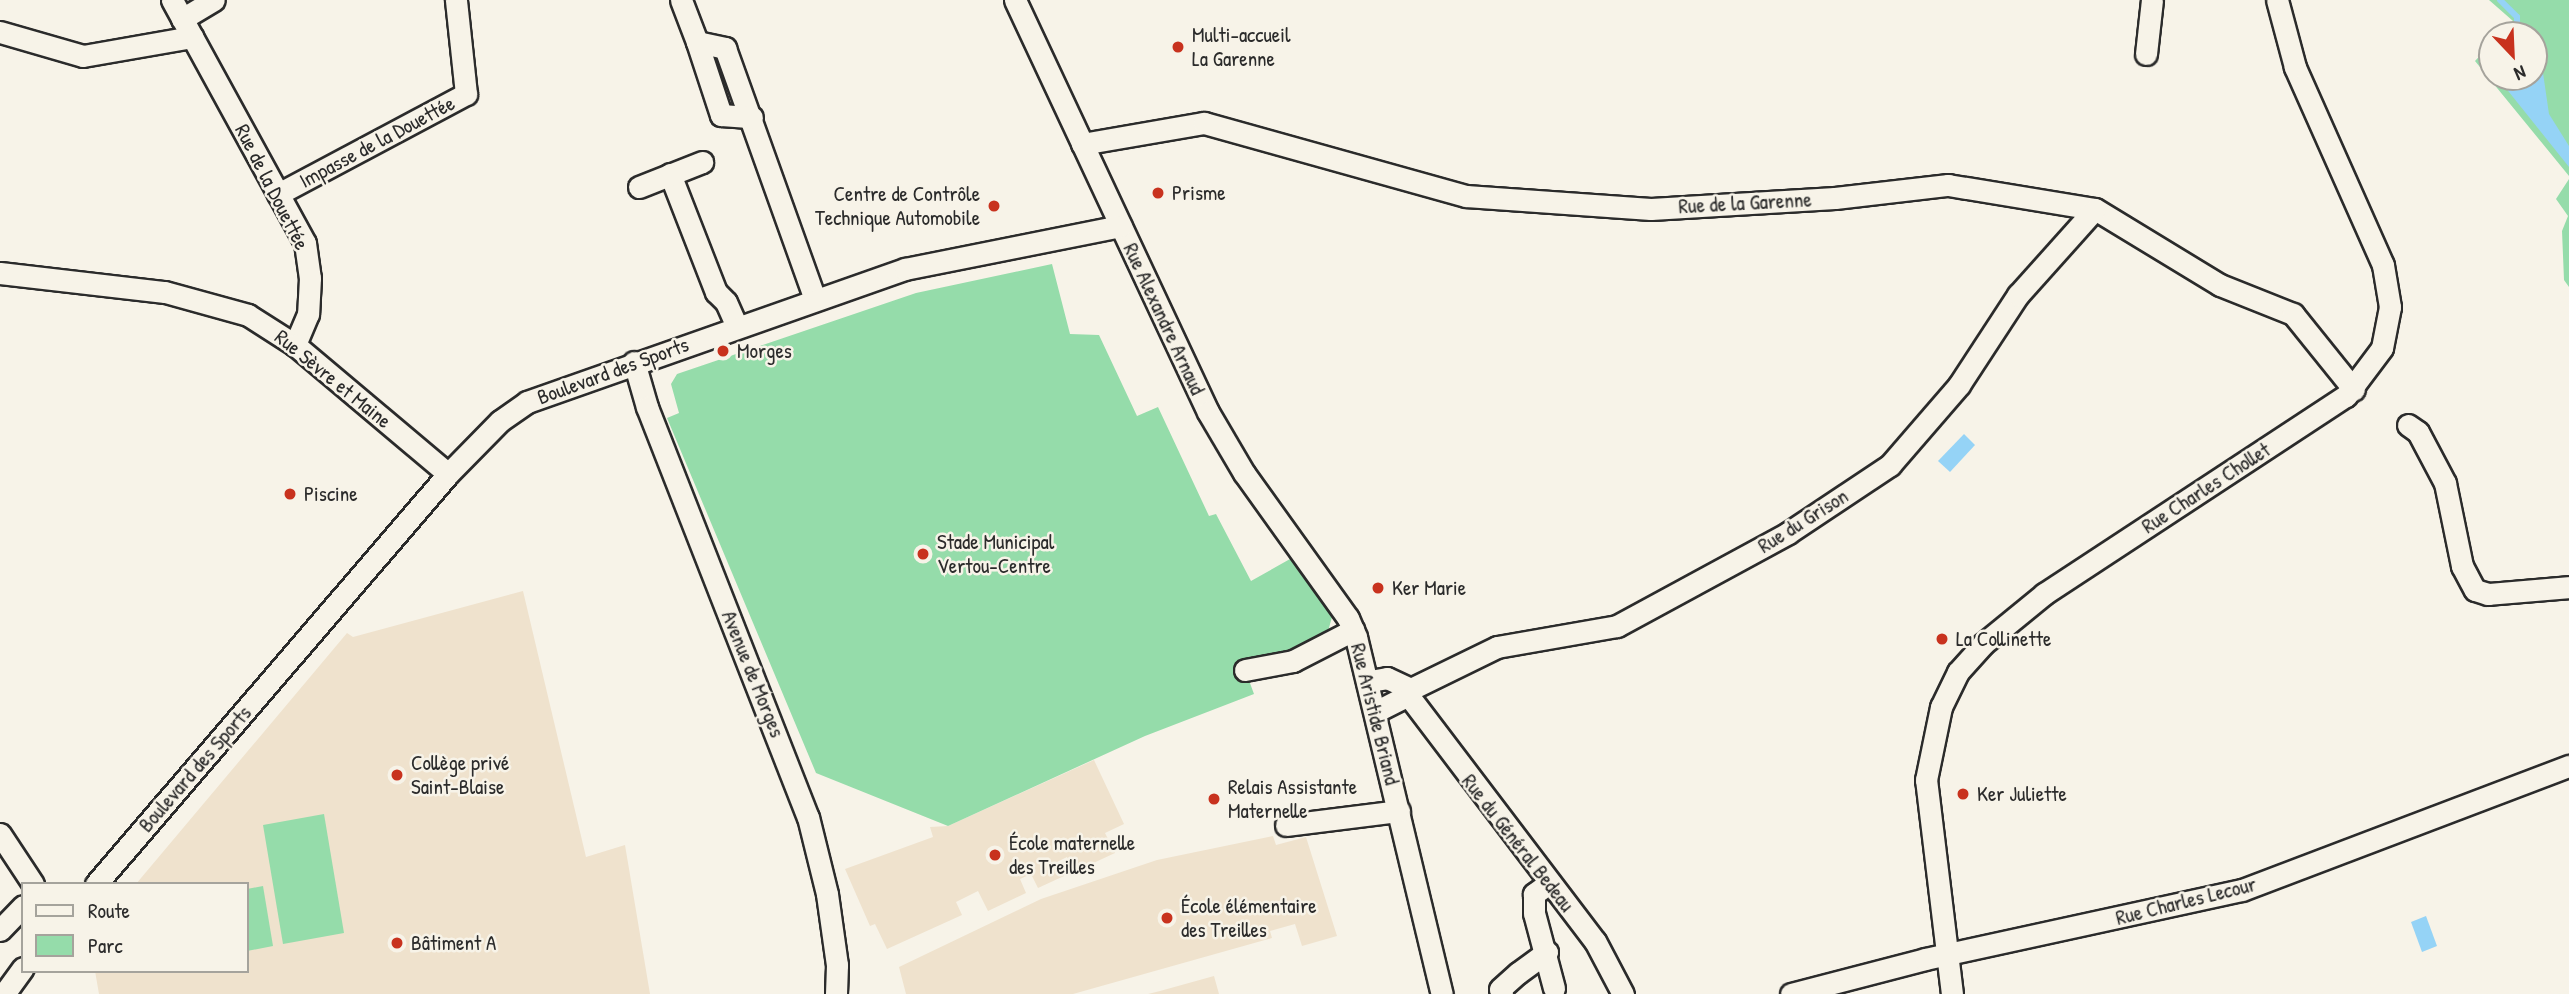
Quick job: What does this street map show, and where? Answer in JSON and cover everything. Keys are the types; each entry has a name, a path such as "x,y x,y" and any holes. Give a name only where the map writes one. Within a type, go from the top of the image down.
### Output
{"street":[{"name":"Rue de la Douettée","path":"172,0 278,194 309,258 308,314 295,345"},
{"path":"0,33 83,56 187,28 214,0"},
{"name":"Impasse de la Douettée","path":"278,194 466,94 456,0"},
{"path":"681,0 697,42 725,48 752,117 815,299"},
{"name":"Rue Alexandre Arnaud","path":"1015,0 1214,422 1244,473 1351,624"},
{"path":"2146,54 2152,0"},
{"name":"Rue Charles Chollet","path":"1952,994 1945,955 1926,780 1941,707 1958,672 1983,644 2044,594 2354,390 2382,348 2389,323 2389,284 2295,67 2277,0"},
{"name":"Rue de la Garenne","path":"1082,144 1203,123 1466,196 1651,209 1835,198 1948,185 2095,209 2220,285 2293,314 2354,390"},
{"path":"639,187 702,162"},
{"path":"670,174 716,292 726,302 737,327"},
{"name":"Rue du Grison","path":"1377,711 1497,647 1617,626 1788,533 1890,465 1959,385 2018,295 2095,209"},
{"name":"Boulevard des Sports","path":"98,882 448,474 500,421 527,402 634,362 905,269 1121,226"},
{"name":"Rue Sèvre et Maine","path":"0,273 198,298 248,315 295,345 448,474"},
{"name":"Avenue de Morges","path":"634,362 647,407 808,817 827,894 837,965 836,994"},
{"path":"2408,425 2418,432 2445,483 2462,566 2475,590 2488,594 2569,587"},
{"path":"1245,670 1293,661 1351,624"},
{"name":"Rue Aristide Briand","path":"1351,624 1370,681 1442,994"},
{"path":"1370,681 1387,678 1409,692"},
{"name":"Rue du Général Bedeau","path":"1409,692 1549,883 1595,940 1623,994"},
{"name":"Rue Charles Lecour","path":"1791,994 1945,955 2242,890 2569,766"},
{"name":"Rue Aristide Briand","path":"1286,825 1399,811"},
{"path":"0,834 32,882"},
{"path":"1549,883 1534,894 1534,913 1547,952 1554,988"},
{"path":"0,930 21,908"},
{"path":"1502,994 1500,989 1547,952"},
{"path":"4,994 21,971"}],"shaded area":[{"name":"Collège privé Saint-Blaise","path":"523,591 586,857 625,845 650,994 99,994 95,973 248,973 248,882 138,882 347,633 353,637"},
{"name":"École maternelle des Treilles","path":"1094,760 1124,824 1105,833 1115,853 1074,872 1067,857 1057,862 1064,876 1038,888 1031,874 1020,879 1026,893 988,911 978,891 956,902 962,915 887,949 875,924 870,926 845,869 933,837 930,827 948,826"},
{"name":"École élémentaire des Treilles","path":"1273,836 1276,845 1306,837 1337,936 1302,946 1295,924 1270,931 1272,938 1073,994 906,994 899,967 1041,899 1157,860"},
{"path":"1214,976 1219,994 1148,994 1160,991"}],"green space":[{"path":"2489,0 2569,0 2569,176 2500,91 2548,91 2548,21 2513,21"},
{"path":"2569,179 2569,287 2564,280 2562,231 2568,216 2556,199"},
{"path":"1052,264 1070,334 1099,335 1137,416 1158,407 1209,516 1216,514 1251,581 1290,559 1332,617 1325,642 1247,675 1254,694 1145,736 948,826 816,773 667,418 679,413 671,384 677,374 916,293"},
{"path":"324,814 344,933 283,944 263,825"},
{"path":"263,886 273,946 248,951 248,889"}],"water":[{"path":"2508,91 2546,91 2549,114 2569,146 2569,167"},
{"path":"1964,434 1975,445 1950,472 1938,461"},
{"path":"2426,916 2437,946 2422,952 2411,922"}],"waterway":[{"path":"2500,0 2517,17 2517,21"}],"place":[{"name":"Multi-accueil La Garenne","path":"1178,47"},
{"name":"Prisme","path":"1158,193"},
{"name":"Centre de Contrôle Technique Automobile","path":"994,206"},
{"name":"Morges","path":"723,351"},
{"name":"Piscine","path":"290,494"},
{"name":"Stade Municipal Vertou-Centre","path":"923,554"},
{"name":"Ker Marie","path":"1378,588"},
{"name":"La Collinette","path":"1942,639"},
{"name":"Collège privé Saint-Blaise","path":"397,775"},
{"name":"Ker Juliette","path":"1963,794"},
{"name":"Relais Assistante Maternelle","path":"1214,799"},
{"name":"École maternelle des Treilles","path":"995,855"},
{"name":"École élémentaire des Treilles","path":"1167,918"},
{"name":"Bâtiment A","path":"397,943"}]}
